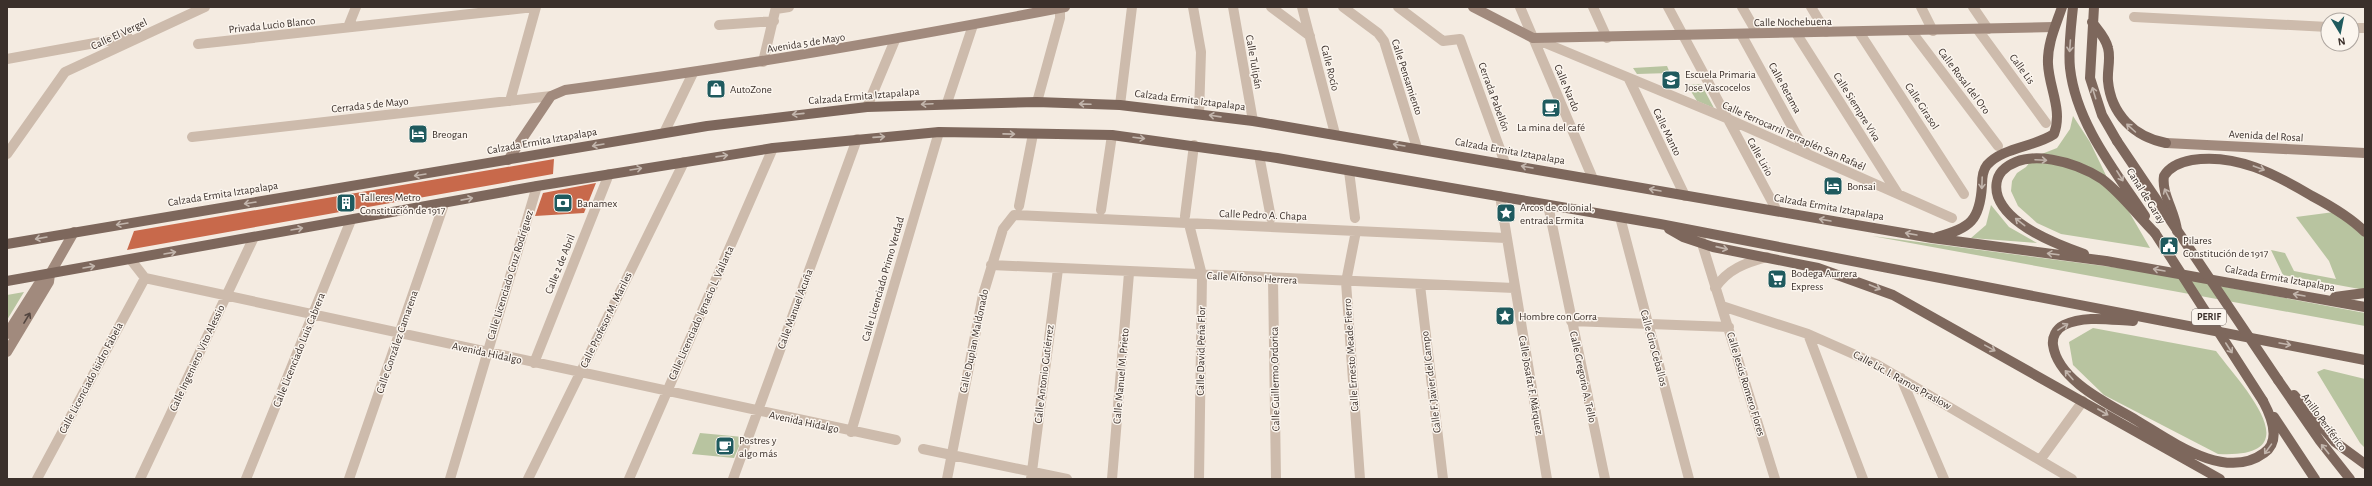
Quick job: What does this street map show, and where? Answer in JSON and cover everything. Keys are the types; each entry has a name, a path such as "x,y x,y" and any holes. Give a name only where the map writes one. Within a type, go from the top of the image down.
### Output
{"main road":[{"path":"1932,238 1961,229 1977,218 1981,210 1983,175 1987,165 2004,154 2032,146 2054,134 2059,118 2048,81 2048,62 2054,27 2062,7"},
{"name":"Canal de Garay","path":"2073,7 2070,48 2071,75 2081,106 2099,143 2155,233 2263,400"},
{"name":"Canal de Garay","path":"2094,7 2090,78 2102,115 2117,141 2278,380"},
{"path":"2092,22 2110,51 2108,82 2112,99 2118,113 2126,123 2141,136 2166,143"},
{"name":"Calzada Ermita Iztapalapa","path":"7,244 664,133 778,116 867,107 947,103 1037,102 1120,105 1253,121 1506,163 1685,196 1932,238 2106,261 2365,307"},
{"path":"7,281 444,204 537,186 773,148 939,132 1112,135 1194,145 1258,155 1699,231 2365,360"},
{"path":"2177,231 2177,218 2164,186 2164,177 2170,169 2182,162 2199,159 2221,159 2252,165 2279,176 2352,219 2365,232"},
{"path":"2106,261 2048,239 2014,217 2002,203 1997,192 1998,178 2004,170 2020,162 2035,160 2060,163 2085,171 2114,189 2155,233"},
{"path":"1660,224 1674,232 1701,243 1814,267 1860,281 1893,295 2083,400 2220,479"},
{"path":"7,286 50,274"},
{"path":"2316,298 2347,297 2365,293"},
{"path":"2155,320 2093,319 2066,324 2058,328 2054,338 2054,349 2059,360 2074,380 2094,396 2184,448 2214,460 2248,462 2268,452 2272,446 2275,432 2272,417 2263,400"},
{"path":"2329,353 2365,366"},
{"path":"2278,380 2306,407 2335,442 2365,464"},
{"name":"Anillo Periférico","path":"2278,380 2320,441 2350,479"},
{"name":"PERIF","path":"2263,400 2316,479"}],"street":[{"name":"Calle El Vergel","path":"7,154 65,72 205,7"},
{"path":"348,27 356,7"},
{"path":"448,16 451,7"},
{"path":"510,101 535,7"},
{"name":"Privada Lucio Blanco","path":"198,44 535,7"},
{"path":"763,62 776,8 789,7"},
{"path":"1120,105 1132,7"},
{"path":"1193,7 1201,52 1200,114"},
{"name":"Calle Tulipán","path":"1233,7 1253,121"},
{"path":"1271,7 1310,36"},
{"name":"Calle Rocío","path":"1302,7 1335,134"},
{"name":"Calle Pensamiento","path":"1343,7 1378,33 1384,41 1417,148"},
{"name":"Cerrada Pabellón","path":"1398,7 1443,40 1460,39 1506,163"},
{"name":"Calle Ferrocarril Terraplén San Rafaél","path":"1473,7 1533,38 1726,118 1952,218"},
{"name":"Calle Nardo","path":"1520,7 1593,179"},
{"path":"1593,7 1607,38"},
{"name":"Calle Lirio","path":"1668,7 1777,211"},
{"path":"1742,7 1757,34"},
{"path":"1811,7 1826,32"},
{"path":"1921,7 1932,31"},
{"path":"1974,7 1988,29"},
{"path":"1037,102 1063,8"},
{"name":"Avenida 5 de Mayo","path":"551,96 565,90 763,62 973,26 1063,8"},
{"path":"2134,17 2320,26"},
{"path":"719,25 774,21"},
{"path":"947,103 973,26"},
{"name":"Calle Nochebuena","path":"1533,38 1607,38 2054,27"},
{"name":"Calle Lis","path":"1978,30 2046,123"},
{"name":"Calle Rosal del Oro","path":"1911,31 1998,146"},
{"name":"Calle Girasol","path":"1859,32 1964,194"},
{"name":"Calle Siempre Viva","path":"1796,33 1898,194"},
{"name":"Calle Retama","path":"1740,34 1807,154"},
{"path":"7,59 142,35"},
{"path":"867,107 895,40"},
{"path":"664,133 693,73"},
{"name":"Calle Manto","path":"1629,79 1685,196"},
{"path":"508,160 551,96"},
{"name":"Cerrada 5 de Mayo","path":"192,137 551,96"},
{"name":"Calle Licenciado Primo Verdad","path":"851,432 939,132"},
{"path":"1020,210 1032,134"},
{"path":"1101,210 1112,135"},
{"name":"Calle Manuel Acuña","path":"733,479 857,139"},
{"name":"Avenida del Rosal","path":"2166,143 2365,152"},
{"path":"1187,220 1194,145"},
{"name":"Calle Licenciado Ignacio L. Vallarta","path":"629,479 773,148"},
{"path":"1258,155 1271,218"},
{"name":"Calle Profesor M. Mariles","path":"528,479 684,162"},
{"path":"1349,171 1355,218"},
{"name":"Calle 2 de Abril","path":"534,363 609,174"},
{"name":"Calle Licenciado Cruz Rodríguez","path":"450,479 537,186"},
{"name":"Calle Josafat F. Márquez","path":"1500,196 1514,288 1547,479"},
{"name":"Calle González Camarena","path":"349,479 444,204"},
{"name":"Calle Gregorio A. Tello","path":"1548,204 1571,321 1605,479"},
{"name":"Calle Pedro A. Chapa","path":"1020,210 1356,231 1506,238"},
{"name":"Calle Duplan Maldonado","path":"947,479 972,343 991,265 1006,222 1020,210"},
{"name":"Calle Ciro Ceballos","path":"1620,217 1689,479"},
{"name":"Calle Licenciado Luis Cabrera","path":"246,479 314,315 351,220"},
{"name":"Calle David Peña Flor","path":"1187,220 1202,275 1199,479"},
{"name":"Calle Ernesto Meade Fierro","path":"1356,231 1346,282 1360,479"},
{"name":"Calle Jesús Romero Flores","path":"1699,231 1701,243 1729,327 1775,479"},
{"path":"7,334 38,285 50,274 74,232"},
{"name":"Calle Ingeniero Vito Alessio","path":"140,479 254,237"},
{"path":"1716,288 1730,270 1744,263 1767,257"},
{"path":"131,260 145,278"},
{"name":"Calle Alfonso Herrera","path":"991,265 1130,273 1514,288"},
{"name":"Calle Antonio Gutiérrez","path":"1031,475 1058,269"},
{"name":"Calle Manuel M. Prieto","path":"1112,479 1130,273"},
{"path":"7,352 49,282 50,274"},
{"name":"Avenida Hidalgo","path":"145,278 226,297 758,412 896,440"},
{"name":"Calle Licenciado Isidro Fabela","path":"37,479 145,278"},
{"name":"Calle Guillermo Ordorica","path":"1273,279 1276,479"},
{"name":"Calle F. Javier del Campo","path":"1420,285 1443,479"},
{"name":"Calle Lic. I. Ramos Praslow","path":"1722,306 1808,334 1852,353 1901,378 2072,479"},
{"path":"1571,321 1729,327"},
{"path":"1808,334 1863,479"},
{"path":"1901,378 1944,479"},
{"path":"2040,460 2083,400"},
{"path":"923,449 1031,475 1067,479"}],"green space":[{"path":"1667,66 1670,73 1637,74 1633,68"},
{"path":"1701,84 1714,108 1697,101 1687,85"},
{"path":"2073,116 2090,142 2113,190 2121,198 2150,248 2061,234 2037,223 2018,206 2011,191 2012,181 2017,173 2026,167 2034,157 2057,148 2070,129"},
{"path":"1991,205 2009,227 2037,243 1971,238 1986,225"},
{"path":"2334,212 2365,237 2365,290 2283,275 2271,250 2285,253 2294,271 2336,279 2329,261 2296,217"},
{"path":"1872,236 2135,270 2365,313 2365,326"},
{"path":"24,292 7,320 7,295"},
{"path":"2093,328 2216,351 2253,400 2263,418 2266,433 2262,445 2247,452 2218,454 2104,395 2073,365 2069,342"},
{"path":"2324,369 2365,379 2365,448 2360,443 2317,372"},
{"path":"700,433 743,437 734,458 692,454"}],"building":[{"name":"Talleres Metro Constitución de 1917","path":"554,159 553,174 127,250 134,231"},
{"name":"Banamex","path":"596,183 584,213 535,216 543,193"}],"place":[{"name":"Escuela Primaria Jose Vascocelos","path":"1671,80"},
{"name":"AutoZone","path":"716,89"},
{"name":"La mina del café","path":"1551,108"},
{"name":"Breogan","path":"418,134"},
{"name":"Bonsai","path":"1833,186"},
{"name":"Talleres Metro Constitución de 1917","path":"346,203"},
{"name":"Banamex","path":"563,203"},
{"name":"Arcos de colonial, entrada Ermita","path":"1506,213"},
{"name":"Pilares Constitución de 1917","path":"2169,246"},
{"name":"Bodega Aurrera Express","path":"1777,279"},
{"name":"Hombre con Gorra","path":"1505,316"},
{"name":"Postres y algo más","path":"725,446"}]}
